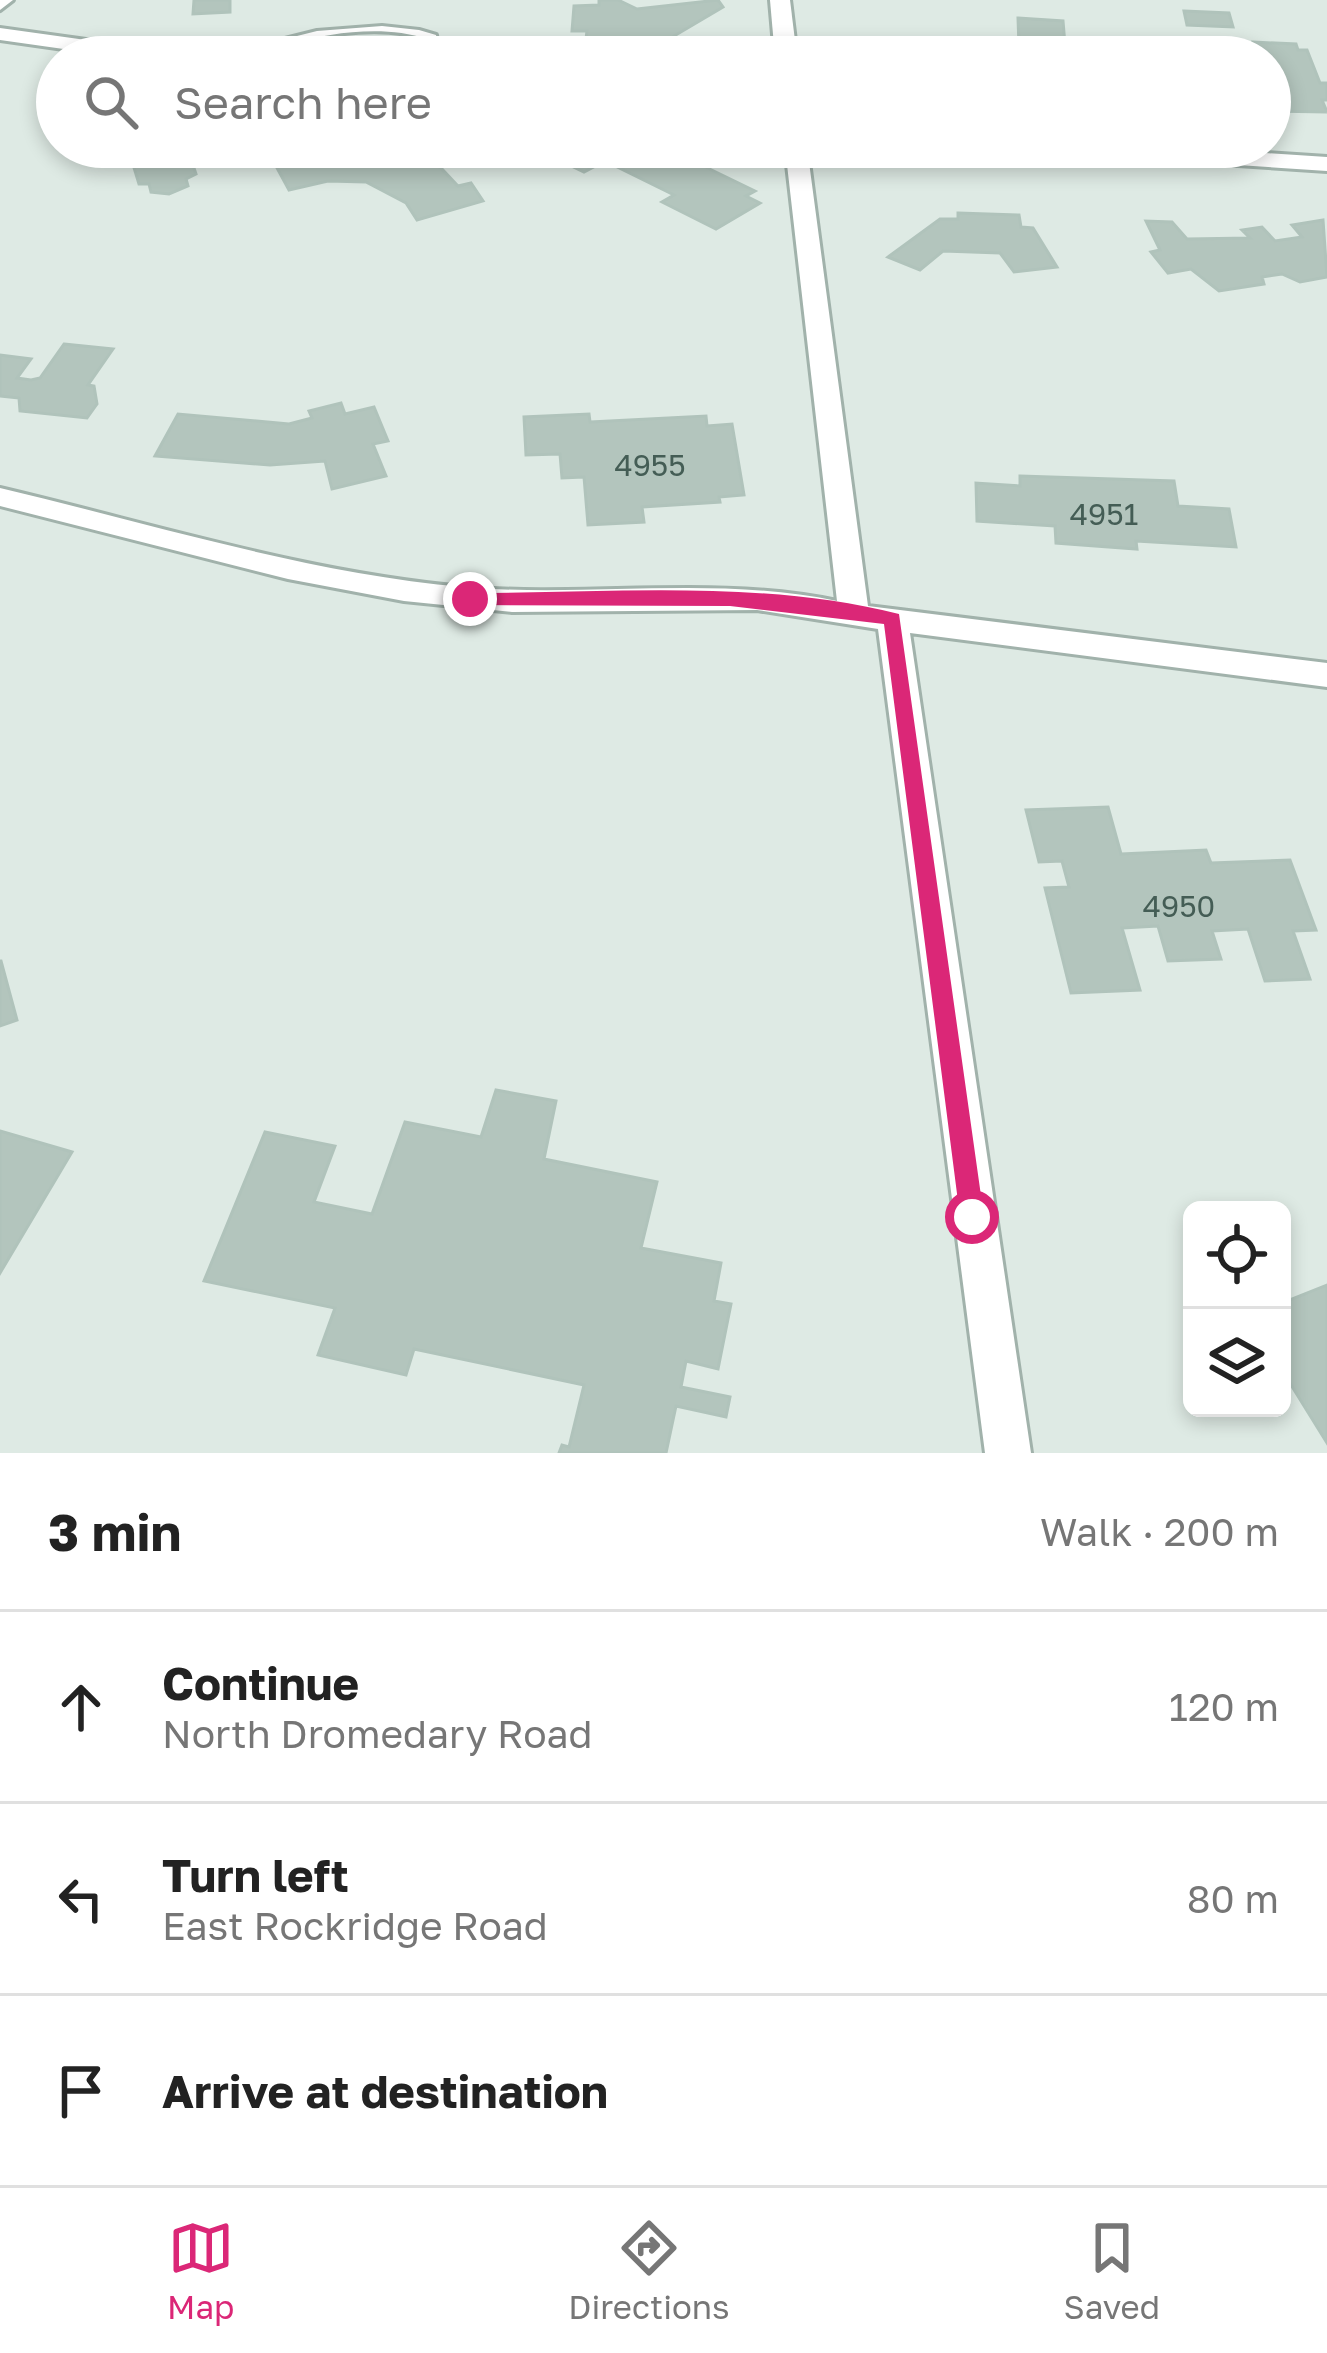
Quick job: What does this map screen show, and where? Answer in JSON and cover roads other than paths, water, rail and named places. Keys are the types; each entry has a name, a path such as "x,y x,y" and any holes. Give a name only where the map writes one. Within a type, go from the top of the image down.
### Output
{"street":[{"path":"780,0 784,36"},
{"path":"0,34 36,39"},
{"path":"1291,162 1327,164"},
{"path":"799,168 1008,1453"},
{"path":"0,497 293,575 379,590 550,602 730,600 820,606 873,617 1327,675"}],"lane":[{"path":"302,36 407,30 428,36"}]}
